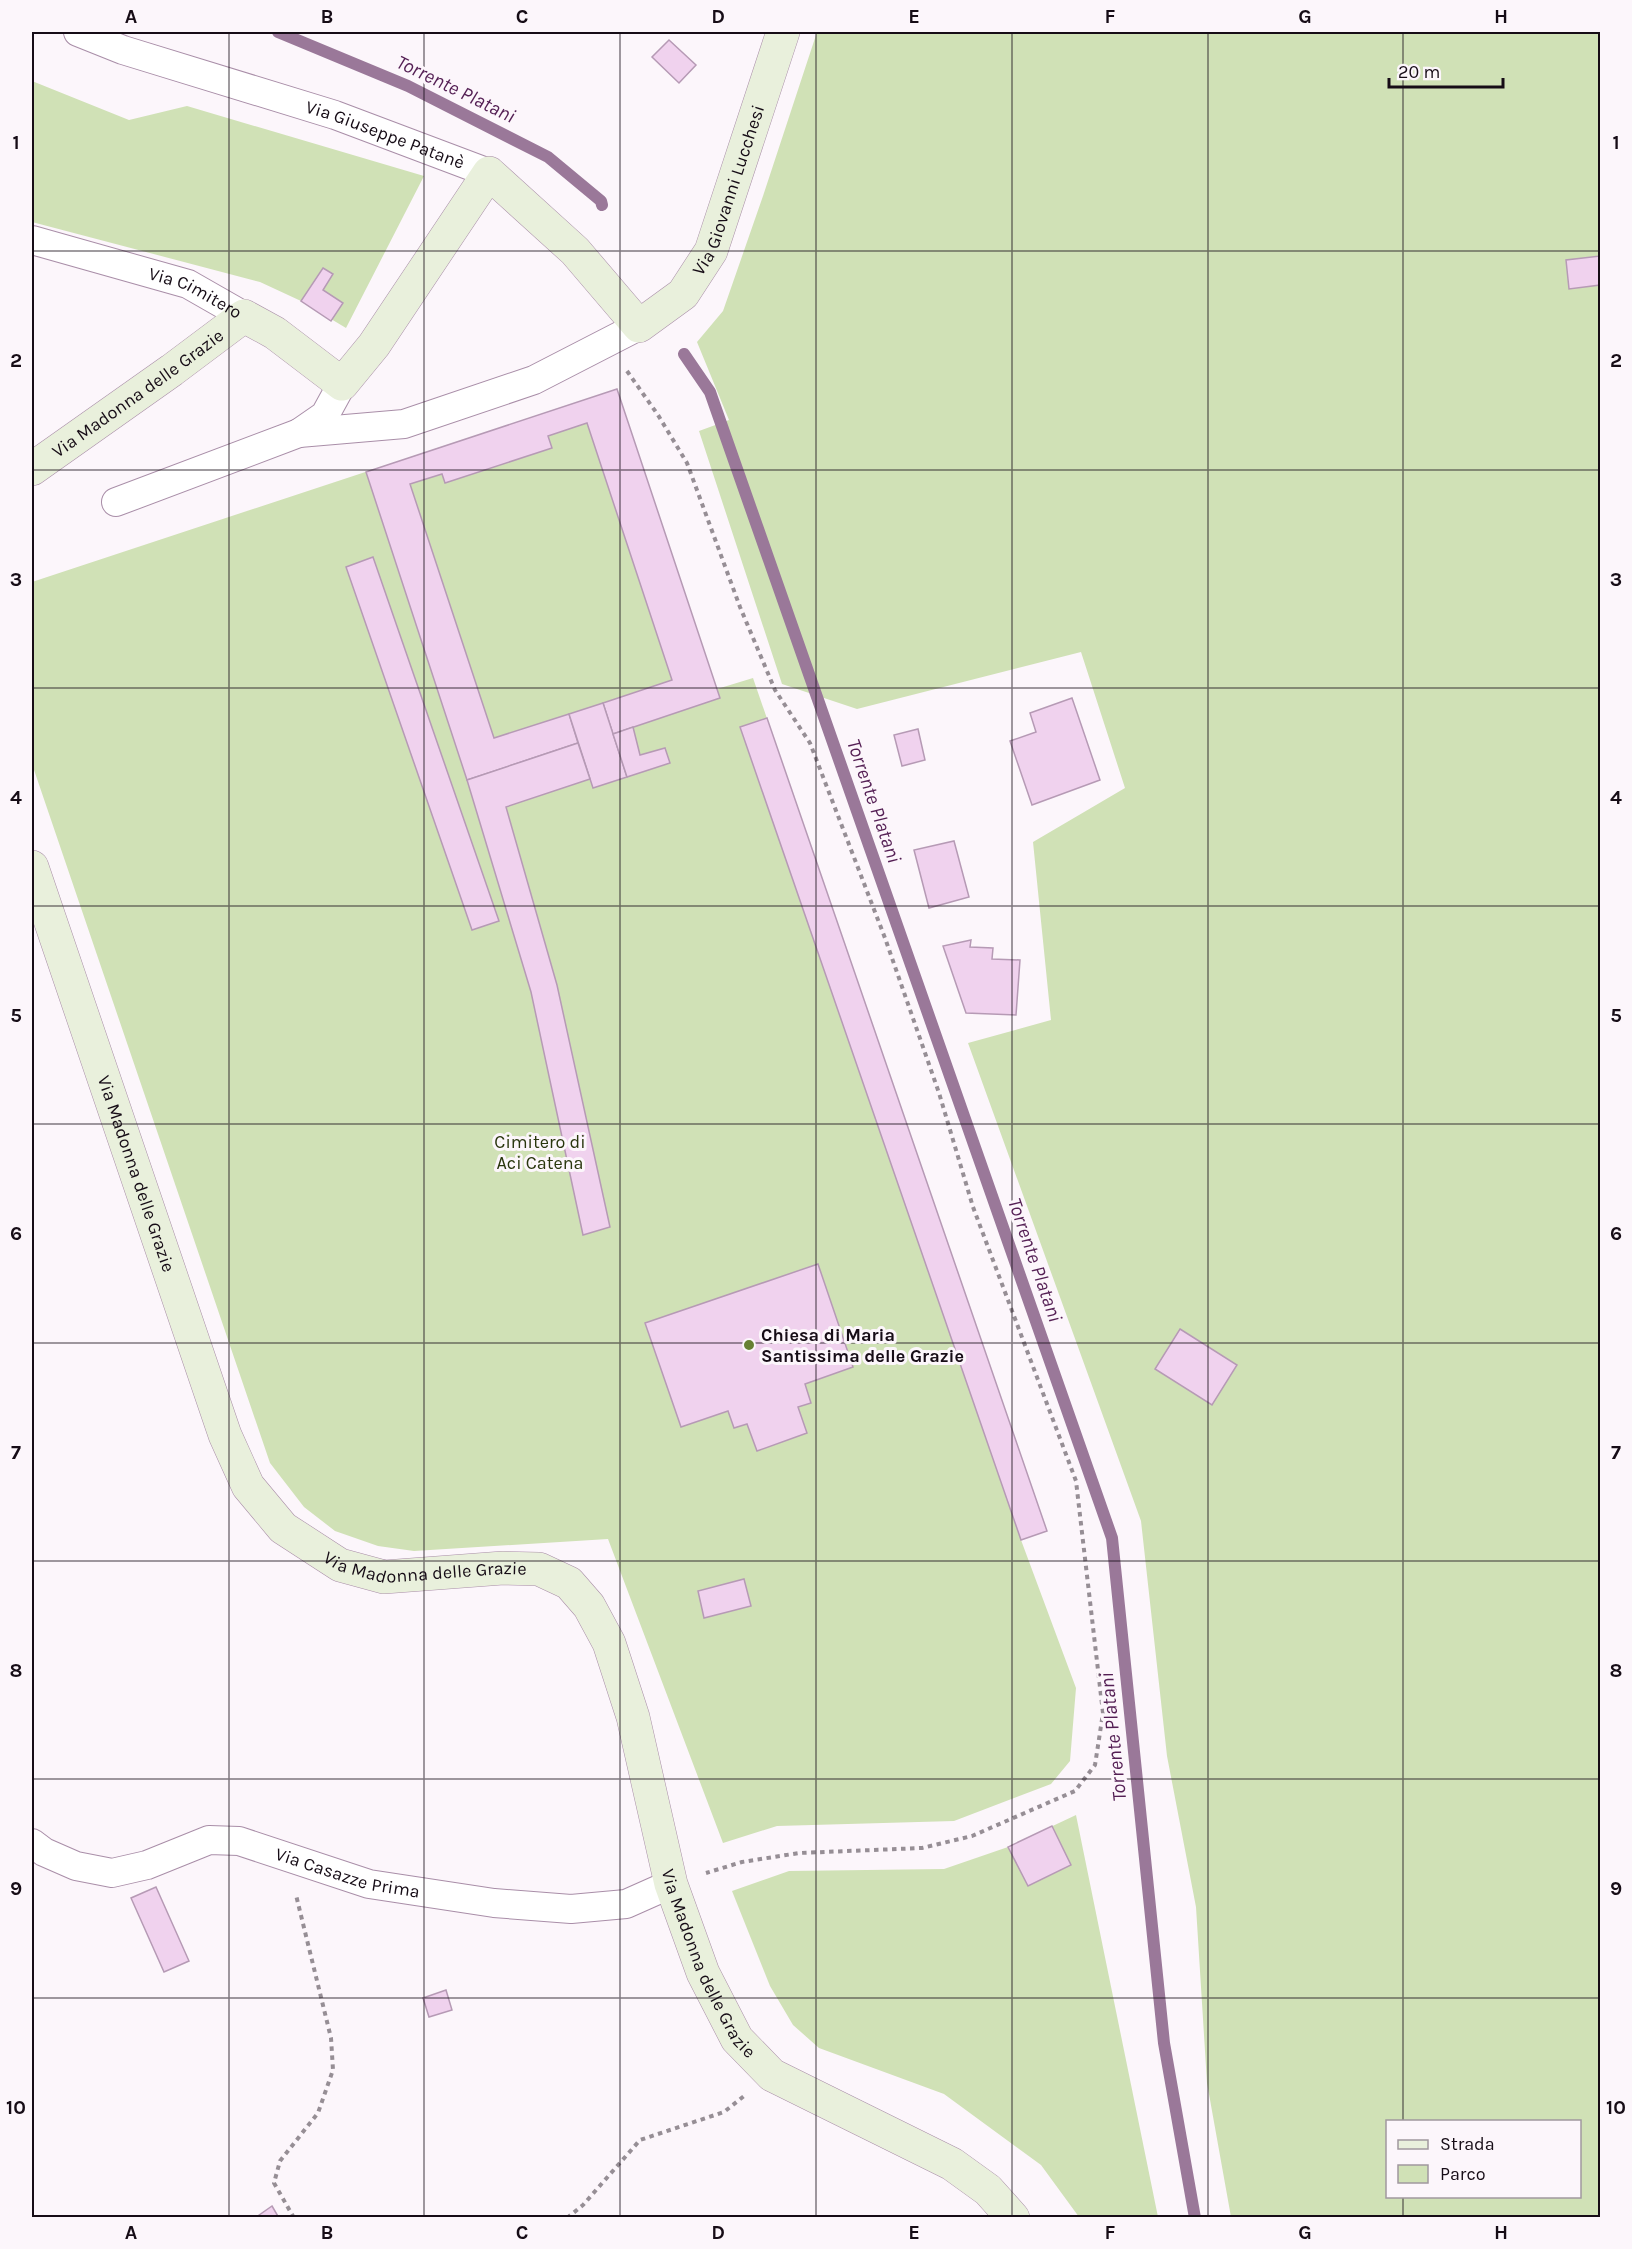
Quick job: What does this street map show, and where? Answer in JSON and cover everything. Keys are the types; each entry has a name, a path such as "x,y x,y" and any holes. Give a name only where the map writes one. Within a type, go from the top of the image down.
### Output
{"street":[{"name":"Via Giuseppe Patanè","path":"78,32 123,51 335,115 489,173 575,251 639,326"},
{"name":"Via Giovanni Lucchesi","path":"639,326 682,294 711,251 783,32"},
{"path":"116,502 299,433 325,416 342,384 374,345 489,173"},
{"name":"Via Cimitero","path":"32,240 188,284 275,333 342,384"},
{"name":"Via Madonna delle Grazie","path":"32,469 244,316"},
{"path":"299,433 404,424 534,380 639,326"},
{"name":"Via Madonna delle Grazie","path":"32,867 225,1435 248,1486 283,1528 340,1565 384,1577 503,1568 539,1569 569,1583 589,1606 609,1643 633,1717 671,1884 703,1973 737,2039 772,2075 952,2164 988,2190 1013,2217"},
{"name":"Via Casazze Prima","path":"32,1843 44,1852 76,1866 112,1873 147,1865 209,1840 239,1841 283,1858 369,1884 494,1903 571,1910 626,1904 671,1884"}],"path":[{"path":"607,342 658,415 687,463 740,607 775,690 810,743 885,938 939,1093 973,1207 1076,1481 1103,1713 1095,1765 1075,1791 972,1836 922,1848 800,1853 742,1862 671,1884"},
{"path":"283,1858 295,1892 331,2038 333,2070 318,2114 280,2161 274,2183 294,2217"},
{"path":"567,2217 583,2205 640,2140 724,2112 772,2075"}],"green space":[{"path":"817,32 1600,32 1600,2217 1231,2217 1207,2083 1196,1907 1167,1756 1141,1521 968,1043 1051,1020 1033,842 1125,788 1081,652 857,709 782,684 699,431 729,420 697,342 723,311"},
{"path":"32,81 129,120 187,106 424,176 346,328 301,301 260,282 32,222"},
{"name":"Cimitero di Aci Catena","path":"617,389 717,689 753,678 1047,1531 1021,1540 1076,1688 1070,1761 1051,1784 954,1821 777,1826 723,1843 608,1539 414,1551 378,1546 335,1531 304,1507 270,1463 32,764 32,582"},
{"path":"1076,1815 1158,2217 1079,2217 1041,2165 944,2094 819,2048 793,2025 770,1986 732,1891 789,1871 944,1869 1008,1847"}],"building":[{"path":"669,40 696,65 679,83 652,57"},
{"path":"1600,256 1600,285 1569,289 1566,260"},
{"path":"323,268 333,274 323,290 343,303 331,321 301,301"},
{"path":"617,389 720,698 613,734 603,703 672,680 587,423 548,436 552,448 445,483 442,474 410,484 494,738 569,714 578,743 467,780 366,472"},
{"path":"373,557 499,921 472,930 346,567"},
{"path":"1072,698 1100,780 1032,805 1010,741 1036,732 1030,713"},
{"path":"603,703 627,777 593,788 569,714"},
{"path":"767,718 1047,1531 1021,1540 740,727"},
{"path":"633,727 640,755 665,748 670,763 627,777 613,734"},
{"path":"918,729 925,760 902,766 894,735"},
{"path":"578,743 590,779 506,807 557,985 610,1227 583,1235 531,992 467,780"},
{"path":"954,841 969,897 929,908 914,850"},
{"path":"971,940 970,947 993,948 992,959 1020,960 1016,1015 966,1013 943,946"},
{"name":"Chiesa di Maria Santissima delle Grazie","path":"818,1264 853,1367 805,1384 811,1403 798,1407 807,1433 757,1451 747,1424 734,1428 728,1411 681,1427 645,1323"},
{"path":"1180,1329 1237,1365 1212,1405 1155,1369"},
{"path":"744,1579 751,1606 704,1618 698,1591"},
{"path":"1052,1826 1071,1865 1028,1886 1008,1847"},
{"path":"156,1887 189,1961 164,1972 131,1898"},
{"path":"446,1990 452,2010 429,2017 423,1998"},
{"path":"272,2206 279,2218 255,2218"}],"waterway":[{"name":"Torrente Platani","path":"278,32 408,86 548,157 601,201 602,205"},
{"name":"Torrente Platani","path":"684,354 710,392 1112,1538 1164,2043 1195,2218"}],"place":[{"name":"Chiesa di Maria Santissima delle Grazie","path":"749,1345"}]}
